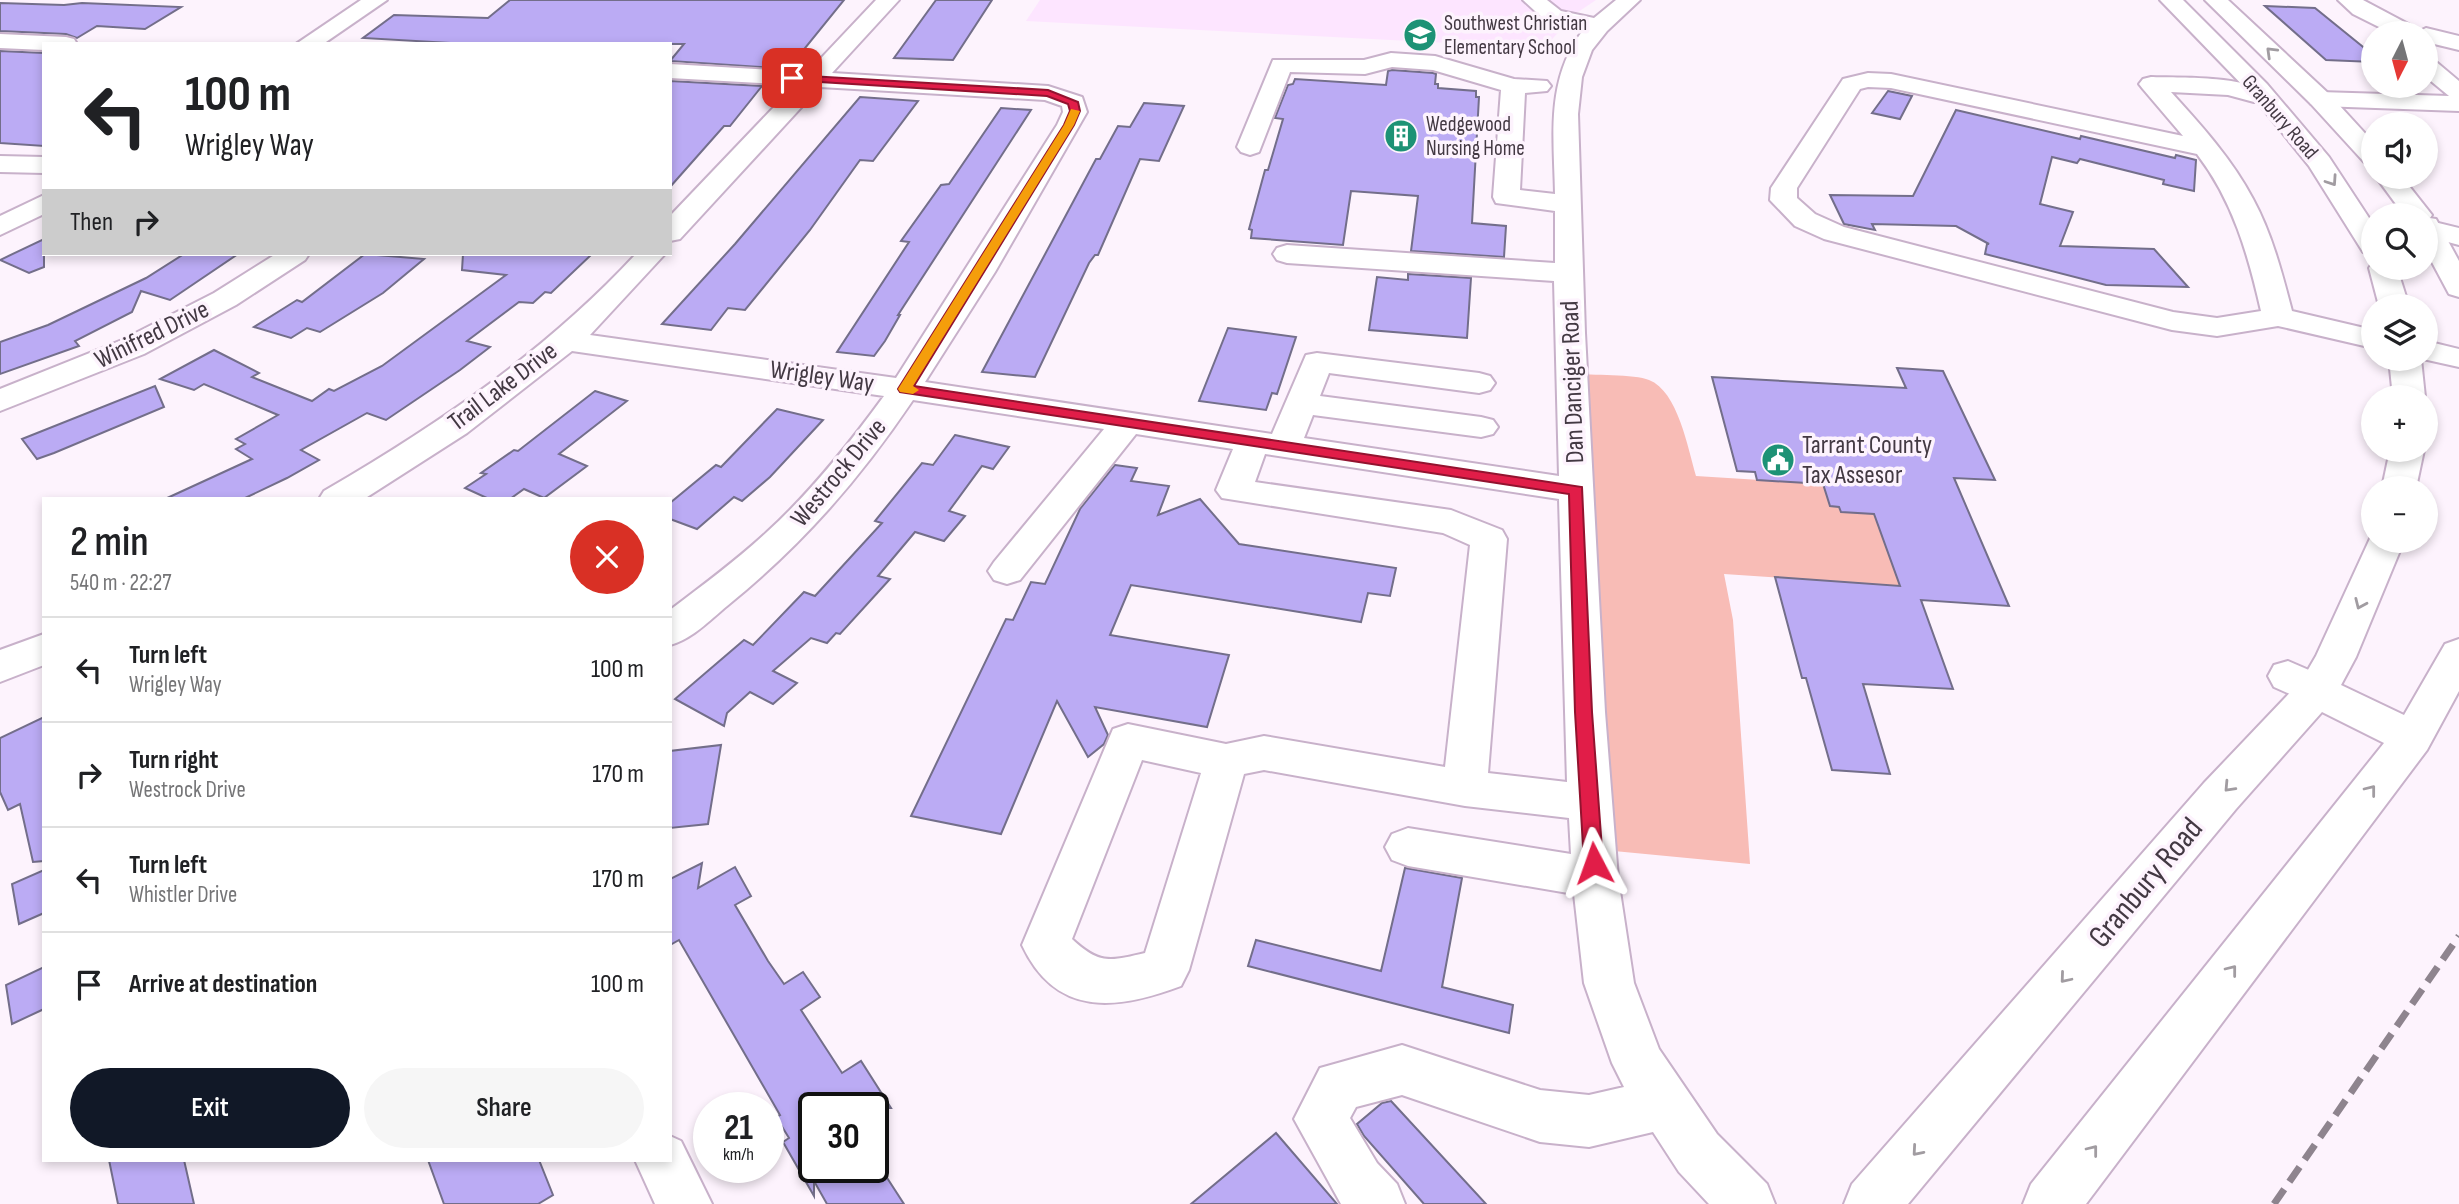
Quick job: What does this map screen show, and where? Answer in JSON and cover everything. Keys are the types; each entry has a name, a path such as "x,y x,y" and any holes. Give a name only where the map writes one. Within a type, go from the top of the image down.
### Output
{"street":[{"path":"310,42 376,0"},
{"path":"672,228 682,206 816,79 888,0"},
{"path":"1534,0 1555,16 1598,26"},
{"name":"Dan Danciger Road","path":"1629,0 1598,26 1577,58 1567,86 1565,109 1569,204 1569,338 1584,712 1595,878 1609,984 1638,1063 1698,1153 1748,1204"},
{"name":"Granbury Road","path":"2171,0 2265,96 2320,162 2361,224"},
{"name":"Granbury Road","path":"2216,0 2320,99 2361,144"},
{"path":"2349,0 2389,21"},
{"path":"2438,39 2459,43"},
{"path":"0,41 42,43"},
{"path":"1250,146 1281,65 1364,66 1391,60 1435,63 1513,86 1567,86"},
{"path":"672,71 816,79"},
{"path":"2438,75 2459,93"},
{"name":"Westrock Drive","path":"672,629 770,550 813,508 869,442 905,389 1069,125 1075,111 1073,102 1048,93 816,79"},
{"path":"2203,148 1891,81 1868,80 1851,84 1784,188 1784,200 1805,220 1834,233 2172,321 2217,327 2278,317 2361,336"},
{"path":"1513,86 1506,197 1569,204"},
{"path":"2157,90 2240,200 2263,257 2278,317"},
{"path":"2265,96 2459,104"},
{"path":"0,164 42,165"},
{"path":"2398,189 2409,203"},
{"path":"0,227 42,204"},
{"path":"2438,229 2459,237"},
{"path":"2438,249 2459,288"},
{"path":"1287,254 1569,274"},
{"name":"Winifred Drive","path":"0,401 133,347 225,299 292,256"},
{"name":"Trail Lake Drive","path":"340,497 401,462 565,341 604,305 649,256"},
{"name":"Wrigley Way","path":"565,341 1576,490"},
{"path":"2438,353 2459,358"},
{"path":"1465,788 1489,539 1451,522 1234,490 1300,403 1317,362 1479,383"},
{"path":"1300,403 1481,427"},
{"path":"1007,571 1127,423"},
{"name":"Granbury Road","path":"1872,1204 2220,796 2303,683 2336,657 2381,553"},
{"path":"0,667 42,649"},
{"path":"2051,1204 2412,737 2459,654"},
{"path":"2303,683 2412,737"},
{"path":"1226,761 1164,970 1116,982 1079,978 1046,945 1128,741 1226,761 1264,753 1465,788 1590,803"},
{"path":"1408,847 1595,878"},
{"path":"1377,1204 1359,1182 1321,1119 1339,1086 1402,1070 1540,1116 1589,1121 1665,1103"},
{"path":"663,1162 684,1204"}],"shaded area":[{"name":"Southwest Christian Elementary School","path":"1040,0 1596,0 1575,14 1544,48 1026,21"},
{"path":"1573,374 1634,377 1649,380 1659,386 1675,408 1696,476 1823,484 1830,506 1839,507 1841,512 1874,514 1900,586 1724,574 1733,620 1750,864 1593,849"}],"building":[{"path":"510,0 844,0 797,58 785,58 777,68 672,61 684,44 672,42 433,42 363,38 394,15 488,18"},
{"path":"936,0 992,0 953,60 894,58"},
{"path":"0,3 181,7 145,29 97,26 77,38 66,34 0,31"},
{"path":"2265,6 2315,8 2361,45 2361,61 2326,60"},
{"path":"0,51 42,53 42,146 0,143"},
{"path":"1388,71 1433,73 1436,74 1435,84 1438,84 1438,88 1476,91 1476,97 1479,97 1472,223 1506,226 1504,257 1411,251 1418,196 1351,191 1343,245 1251,238 1252,230 1249,229 1265,170 1268,170 1283,119 1275,118 1288,85 1293,84 1295,79 1386,85"},
{"path":"672,81 762,86 730,126 724,126 672,185"},
{"path":"1888,91 1912,96 1900,119 1872,113"},
{"path":"860,97 918,101 873,161 860,160 810,230 745,310 728,308 711,330 662,324 735,244"},
{"path":"1144,103 1184,106 1159,161 1140,159 1098,255 1089,263 1035,377 982,372 1096,159 1100,159 1118,126 1130,127"},
{"path":"1001,108 1031,110 898,315 885,341 874,356 837,352 909,242 901,241 941,185 949,184"},
{"path":"1956,110 2080,139 2081,136 2175,158 2176,155 2196,160 2194,191 2163,184 2164,180 2080,159 2077,163 2052,157 2040,204 2073,212 2060,246 2154,249 2188,287 2106,285 1985,254 1989,244 1956,226 1872,224 1875,230 1844,224 1830,195 1913,196"},
{"path":"42,240 44,267 29,273 0,260"},
{"path":"181,256 235,256 170,300 141,291 132,312 75,341 79,346 0,374 0,342 48,325 146,278"},
{"path":"362,256 424,259 383,293 320,332 307,328 291,338 254,327 297,300 302,302"},
{"path":"463,256 590,256 551,293 545,292 533,303 519,302 467,341 490,347 386,420 367,413 301,450 319,460 247,497 169,497 252,459 236,449 245,444 236,439 278,415 204,384 194,390 160,379 214,350 259,373 252,377 312,401 329,389 334,391 382,366 506,275 462,270"},
{"path":"1408,274 1471,278 1467,338 1369,330 1377,277 1408,280"},
{"path":"1228,328 1296,337 1277,394 1272,393 1266,410 1199,401"},
{"path":"1897,368 1943,371 1995,480 1954,478 2009,606 1921,600 1953,689 1863,684 1890,774 1832,770 1806,678 1802,678 1775,577 1900,586 1874,514 1841,512 1839,507 1830,506 1823,484 1757,480 1755,472 1737,471 1712,377 1906,388"},
{"path":"155,386 164,407 54,453 37,459 22,439"},
{"path":"595,391 627,401 559,454 587,466 545,497 524,489 513,497 485,497 465,488 486,474 481,473 514,450 518,451"},
{"path":"777,409 823,420 770,477 742,501 734,497 697,529 672,520 672,501 716,465 721,467"},
{"path":"955,435 1009,447 993,469 982,466 949,511 965,516 944,541 915,532 878,576 890,579 840,634 836,633 827,643 811,638 773,671 797,683 773,704 750,692 727,713 724,726 675,699 744,640 753,645 804,592 815,596 882,523 875,521 922,463 933,465"},
{"path":"1115,465 1137,468 1131,481 1169,486 1158,515 1200,499 1239,544 1396,568 1390,596 1368,593 1361,622 1131,585 1110,635 1229,655 1207,727 1095,707 1108,735 1104,744 1088,757 1057,701 1001,834 911,816 1006,619 1013,620 1031,582 1045,584 1080,509"},
{"path":"42,718 42,861 33,862 20,804 8,810 0,792 0,738"},
{"path":"721,745 708,824 672,828 672,751"},
{"path":"702,863 698,888 735,867 751,896 735,905 768,961 784,984 803,972 820,997 801,1010 842,1073 861,1061 881,1092 798,1092 798,1168 784,1144 789,1138 784,1130 784,1092 767,1092 679,940 672,944 672,878"},
{"path":"1405,868 1462,878 1442,987 1513,1005 1509,1033 1248,966 1256,940 1381,971"},
{"path":"42,871 42,914 19,924 12,884"},
{"path":"42,968 42,1010 12,1024 6,985"},
{"path":"1391,1101 1486,1204 1424,1204 1364,1136 1357,1124 1382,1103"},
{"path":"1276,1133 1337,1204 1191,1204"},
{"path":"109,1162 184,1162 194,1204 118,1204"},
{"path":"429,1162 540,1162 553,1195 538,1204 444,1204"},
{"path":"889,1181 904,1204 827,1204 815,1183 889,1183"},
{"path":"807,1183 814,1183 814,1196"}],"railway":[{"path":"2274,1204 2459,936"}],"slow traffic":[{"path":"913,390 905,389 1069,125 1075,111"}],"place":[{"name":"Southwest Christian Elementary School","path":"1420,35"},
{"name":"Wedgewood Nursing Home","path":"1401,136"},
{"name":"Tarrant County Tax Assesor","path":"1778,460"}],"route":[{"path":"792,78 1048,93 1073,102 1075,111 1069,125 905,389 1576,490 1584,712 1594,863"}]}
